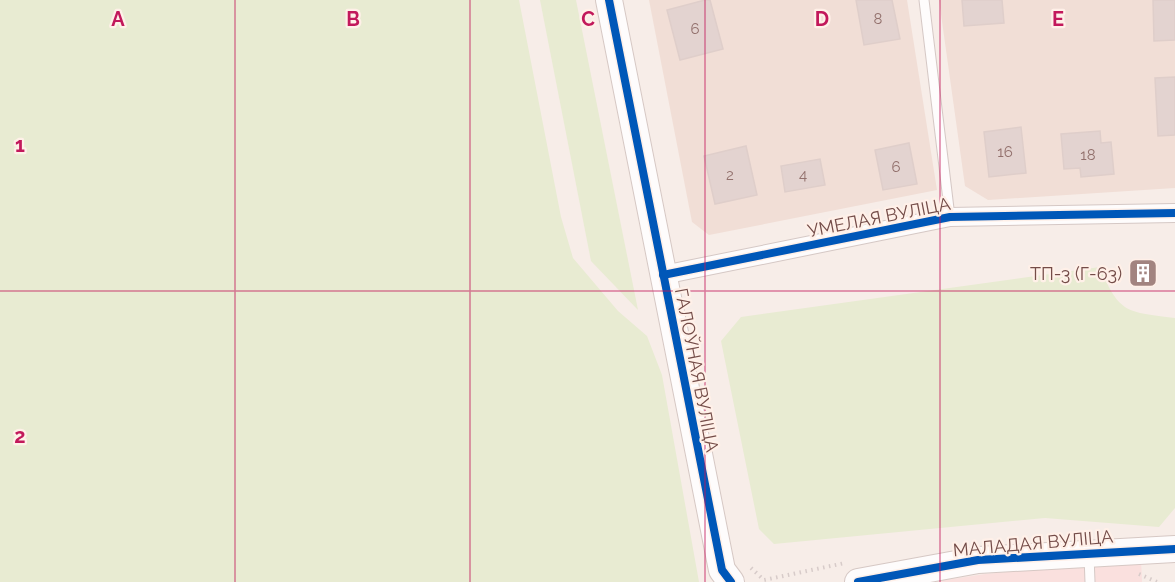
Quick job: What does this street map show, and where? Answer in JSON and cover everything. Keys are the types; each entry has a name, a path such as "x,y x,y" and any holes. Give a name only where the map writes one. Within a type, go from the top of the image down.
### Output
{"street":[{"name":"ГАЛОЎНАЯ ВУЛІЦА","path":"609,0 663,275 732,572"},
{"name":"УМЕЛАЯ ВУЛІЦА","path":"663,275 950,217 1175,213"},
{"name":"МАЛАДАЯ ВУЛІЦА","path":"855,572 915,576 978,560 1175,549"}],"lane":[{"path":"924,0 950,217"},
{"path":"1089,552 1090,582"}],"path":[{"path":"732,572 764,580 855,572"}],"shaded area":[{"path":"649,0 907,0 937,190 709,235 692,222"},
{"path":"939,0 1175,0 1175,188 988,200 965,186"},
{"path":"1141,560 1142,582 933,582 985,574"}],"green space":[{"path":"0,0 519,0 561,217 573,258 618,311 647,336 662,375 699,582 0,582"},
{"path":"540,0 576,0 638,310 591,261"},
{"path":"1100,267 1113,294 1127,308 1135,312 1175,318 1175,508 1159,527 1045,518 774,544 759,529 721,341 741,317"}],"building":[{"path":"710,0 723,49 680,60 667,10"},
{"path":"856,0 892,0 900,39 864,45"},
{"path":"962,0 1002,0 1004,23 964,26"},
{"path":"1153,0 1175,0 1175,40 1154,41"},
{"path":"1175,77 1175,135 1158,136 1155,78"},
{"path":"1021,127 1026,173 989,177 984,132"},
{"path":"1100,131 1101,143 1111,142 1114,174 1081,177 1080,168 1064,169 1061,134"},
{"path":"909,143 917,184 883,190 875,150"},
{"path":"746,146 757,195 715,204 704,156"},
{"path":"820,159 825,185 785,192 781,166"},
{"name":"ТП-3 (Г-63)","path":"1133,263 1153,263 1152,283 1133,283"}],"cycle path":[{"path":"609,0 722,570 731,582"},
{"path":"663,275 950,217 1175,213"},
{"path":"858,582 978,560 1175,549"}],"place":[{"name":"ТП-3 (Г-63)","path":"1143,273"}]}
